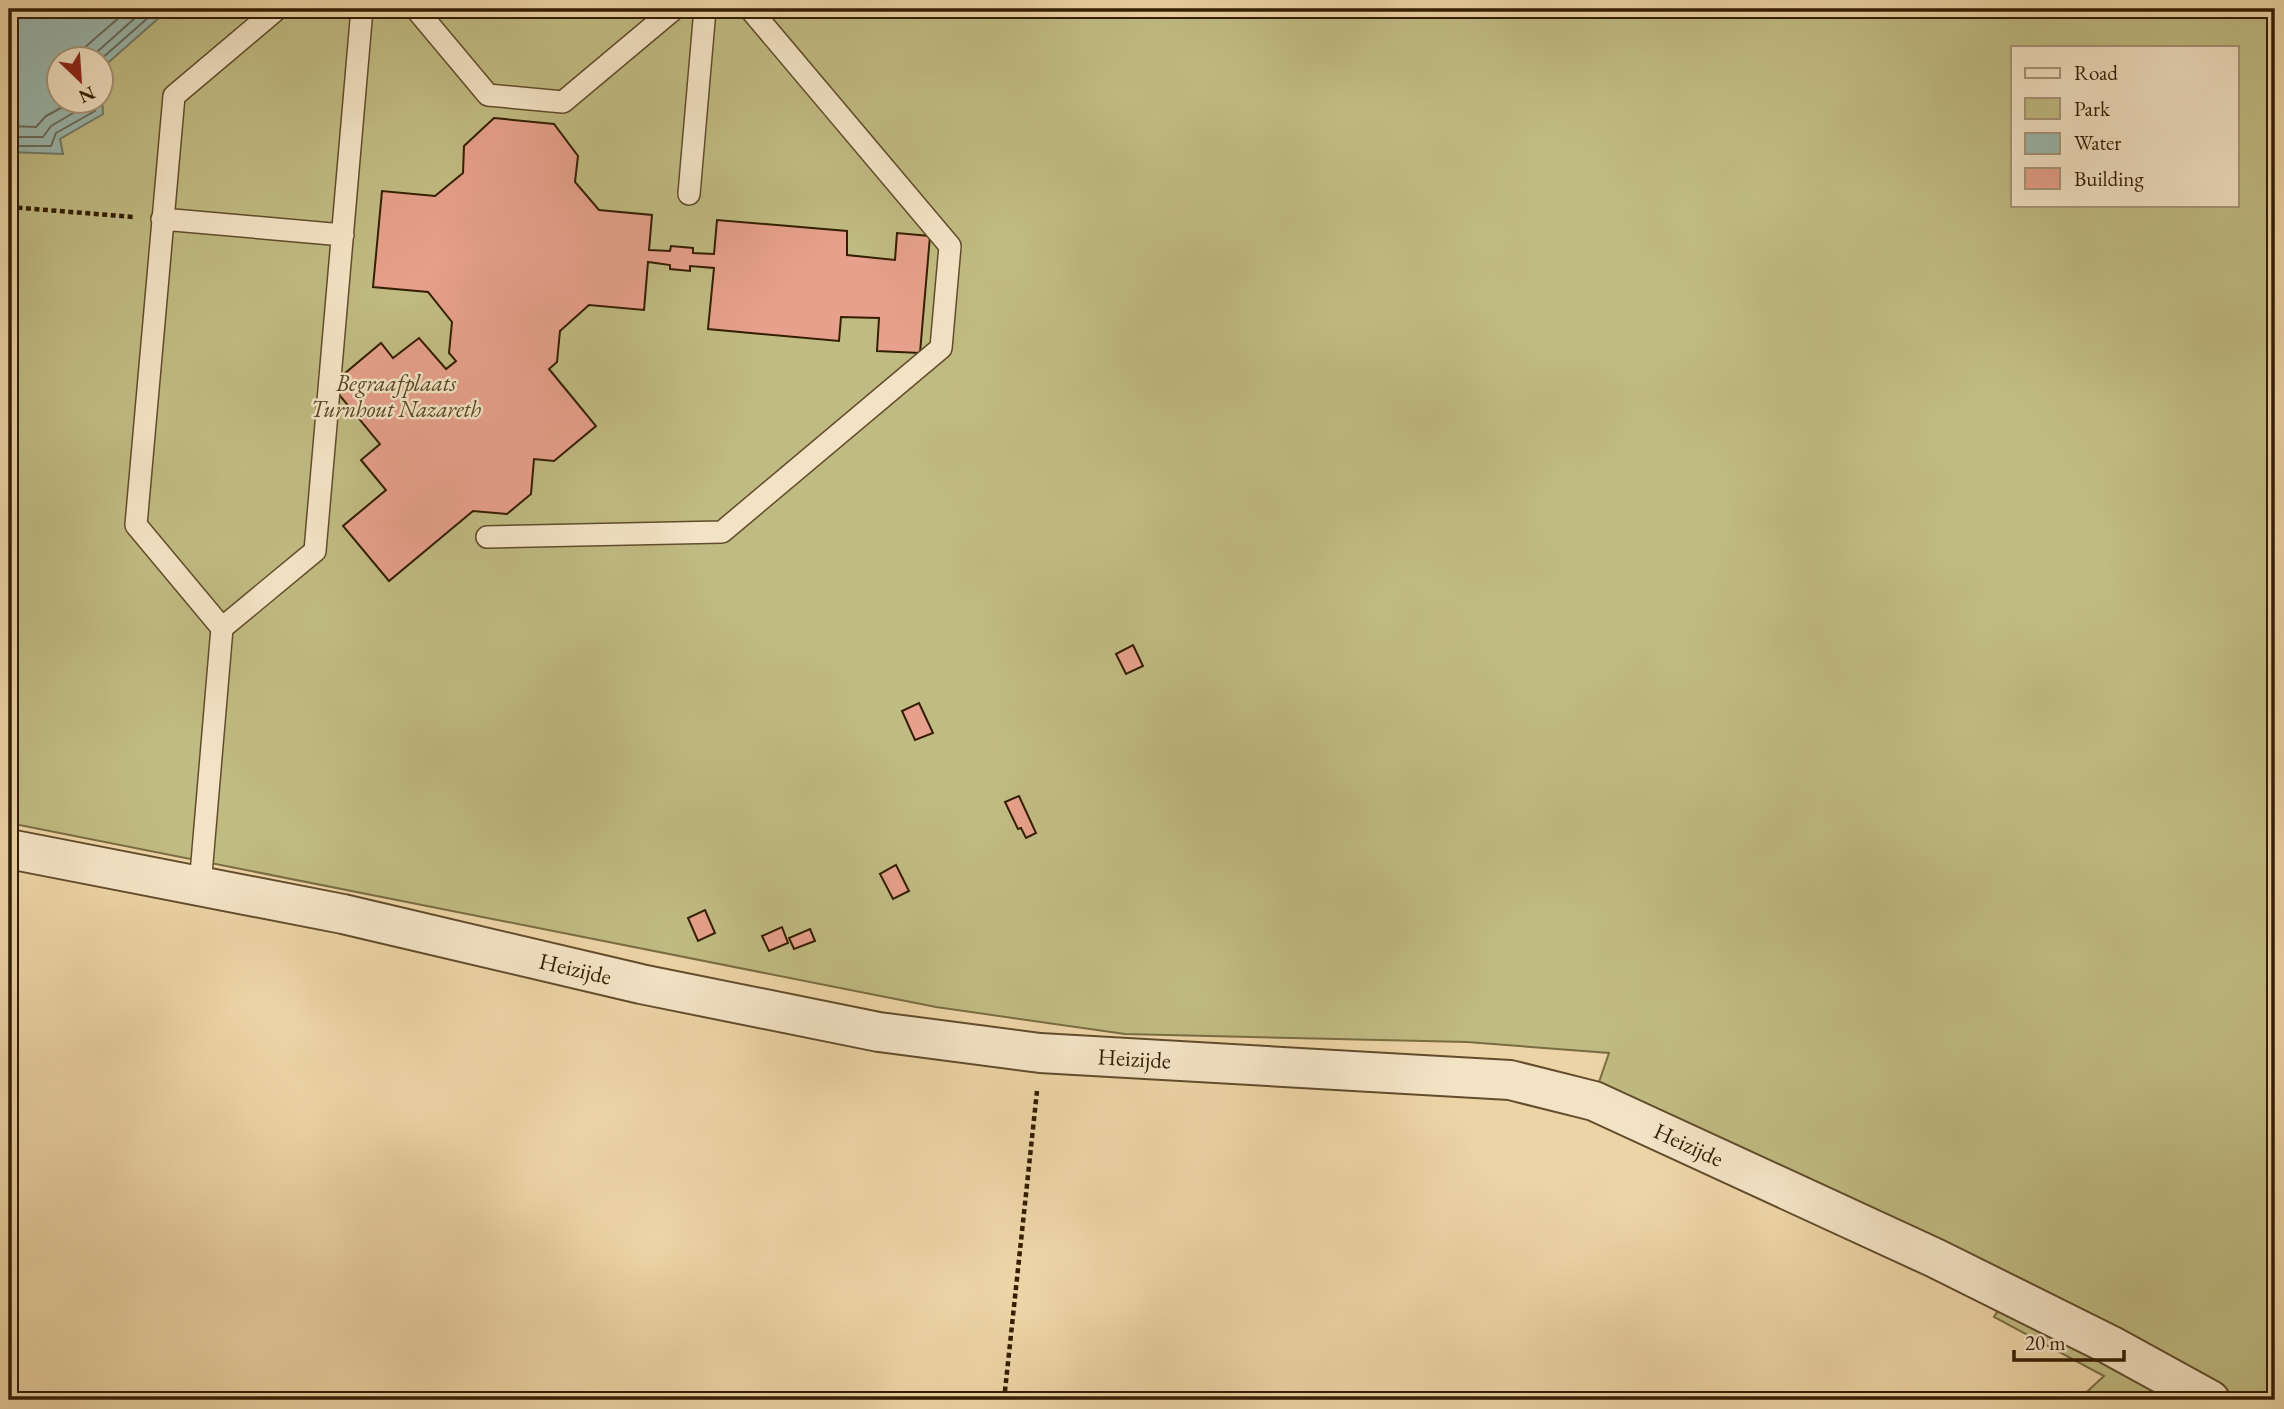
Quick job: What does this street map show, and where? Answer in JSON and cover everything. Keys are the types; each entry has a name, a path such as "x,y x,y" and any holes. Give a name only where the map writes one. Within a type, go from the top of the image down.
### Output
{"street":[{"name":"Heizijde","path":"9,849 343,914 641,984 879,1032 1040,1054 1510,1080 1594,1101 1936,1258 2110,1345 2210,1400"}],"lane":[{"path":"200,886 222,628 136,525 162,219 174,96 277,9"},
{"path":"222,628 315,551 362,9"},
{"path":"416,9 488,95 564,102 674,9"},
{"path":"689,194 705,9"},
{"path":"488,537 722,532 941,348 950,246 750,9"},
{"path":"162,219 343,234"}],"path":[{"path":"9,206 162,219"},
{"path":"1004,1400 1040,1054"}],"green space":[{"name":"Begraafplaats Turnhout Nazareth","path":"9,9 2275,9 2275,1400 2078,1400 2104,1376 1994,1317 2015,1284 1597,1088 1609,1053 1467,1042 1125,1034 936,1007 9,823"}],"water":[{"path":"9,9 169,9 116,56 116,46 46,46 46,116 100,116 60,139 63,154 9,152"}],"building":[{"path":"494,118 554,124 578,156 575,182 599,210 652,215 649,250 670,251 671,246 693,248 693,253 714,254 717,220 847,231 847,255 895,260 897,233 930,236 920,353 877,351 879,318 841,317 839,341 708,329 714,268 690,266 690,271 670,269 670,265 648,262 644,310 589,305 560,331 557,362 549,369 596,426 554,461 534,459 531,494 507,514 473,511 389,581 343,526 386,490 361,460 380,444 331,385 381,343 393,358 419,338 446,369 456,361 449,353 452,322 428,292 373,287 382,191 435,196 463,173 464,146"},
{"path":"1133,645 1143,666 1126,674 1116,654"},
{"path":"919,703 933,733 915,740 902,711"},
{"path":"1019,796 1036,833 1026,838 1021,828 1018,829 1005,802"},
{"path":"896,865 909,891 893,899 880,874"},
{"path":"705,910 715,933 698,941 688,918"},
{"path":"782,927 788,943 769,951 762,936"},
{"path":"810,929 815,941 794,949 789,938"}]}
